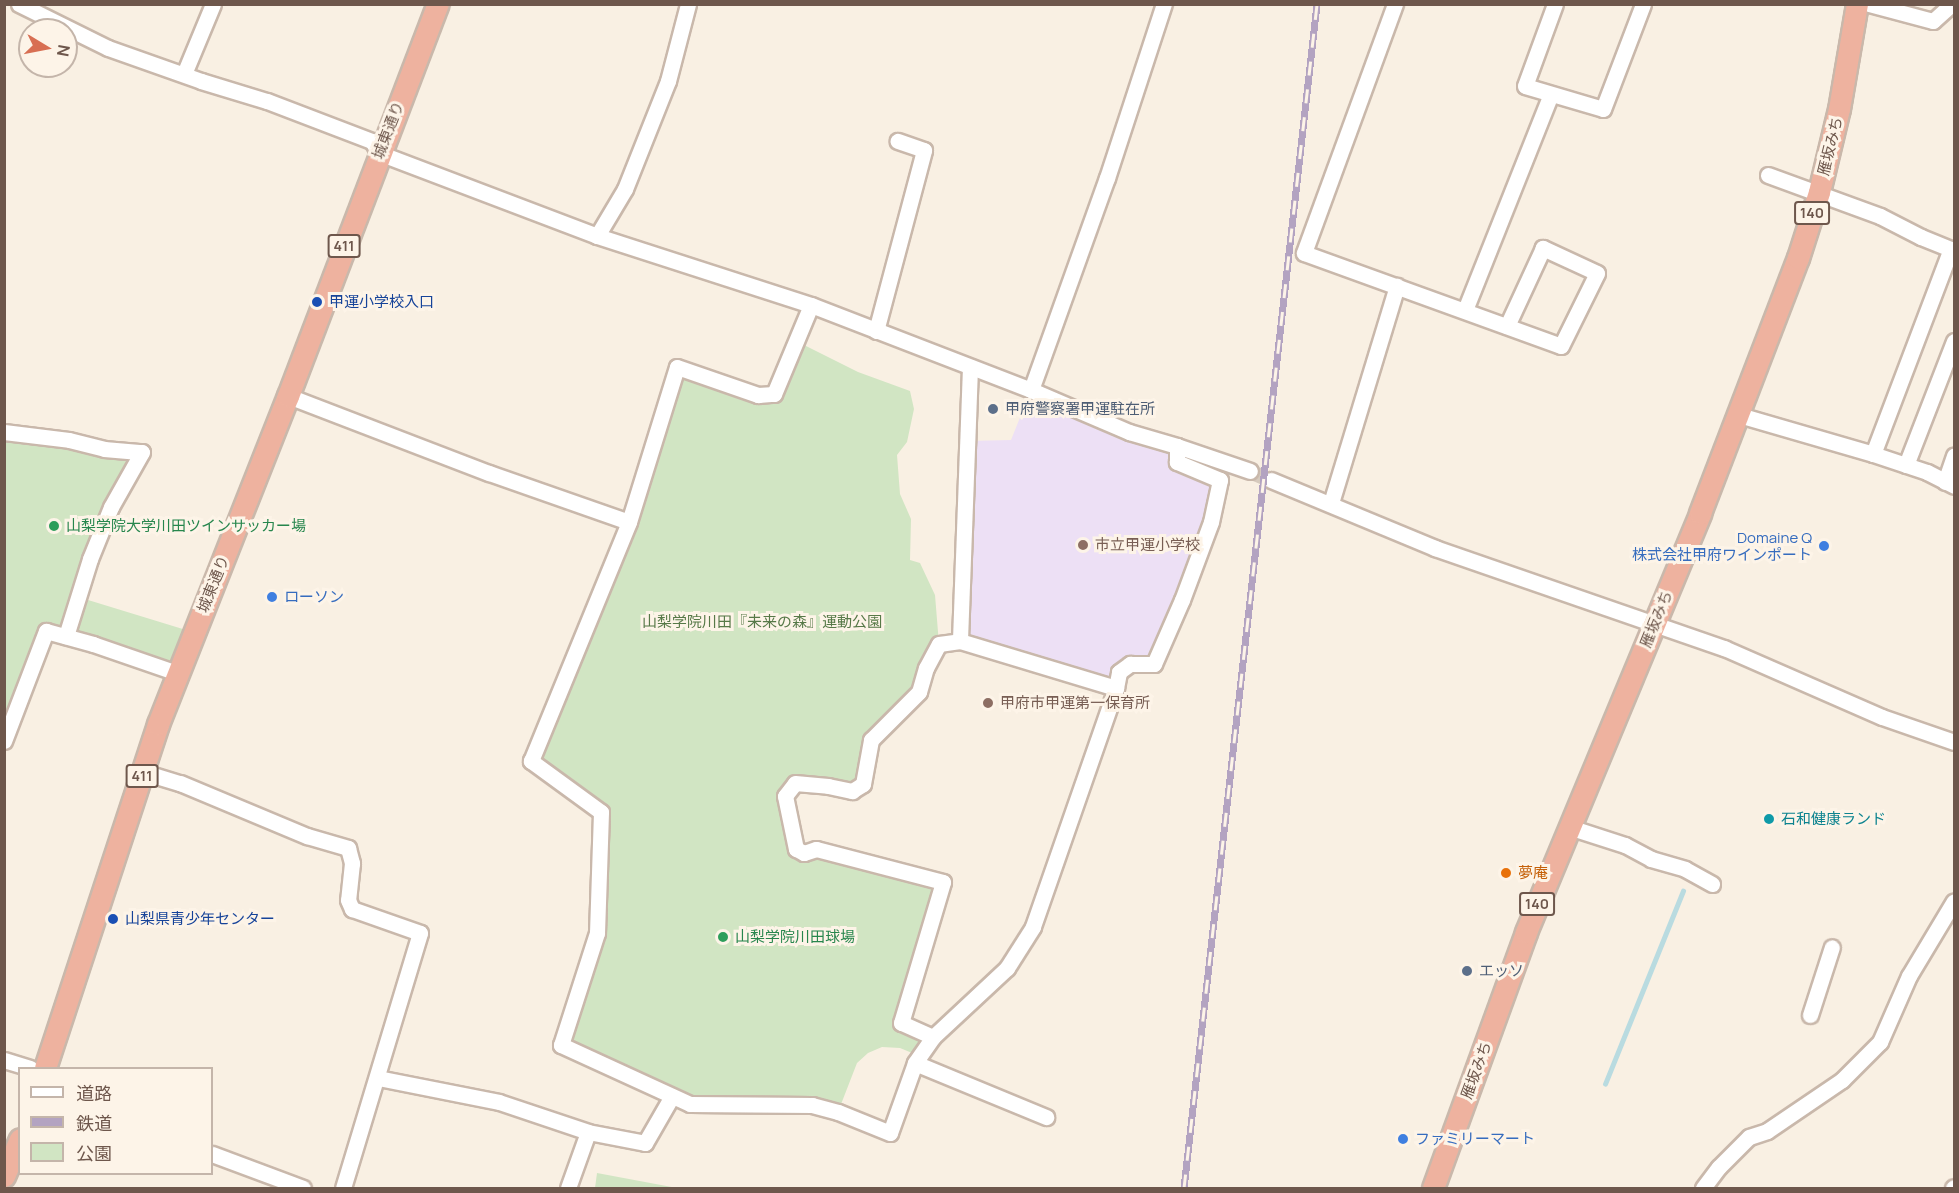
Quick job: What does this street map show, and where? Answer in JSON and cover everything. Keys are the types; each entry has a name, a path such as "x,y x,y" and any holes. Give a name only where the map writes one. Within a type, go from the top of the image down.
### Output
{"highway":[{"name":"城東通り","path":"45,1067 177,673 288,396 379,153 438,4"},
{"name":"雁坂みち","path":"1433,1188 1522,942 1655,624 1739,415 1798,258 1819,192 1839,109 1857,4"},
{"path":"4,1176 18,1144"}],"street":[{"path":"19,4 108,48 267,100 372,141 379,153 597,236 811,305 1031,390 1129,432 1250,471"},
{"path":"183,74 213,4"},
{"path":"597,236 625,189 668,81 688,4"},
{"path":"1031,390 1107,178 1164,4"},
{"path":"1395,4 1304,253 1561,346 1597,273 1543,248 1507,326"},
{"path":"1556,4 1525,86 1603,109 1643,4"},
{"path":"1869,4 1933,21 1953,5"},
{"path":"1465,310 1551,94"},
{"path":"876,331 924,150 898,141"},
{"path":"1767,175 1880,216 1953,250 1873,454"},
{"path":"1331,503 1397,286"},
{"path":"811,305 774,394 758,395 677,367 629,522 531,762 601,812 597,933 561,1045 690,1104 812,1105 838,1112 890,1133 915,1063 933,1037 1007,968 1033,927 1116,688 1119,672 1130,664 1154,664 1182,600 1211,522 1220,480 1177,462 1177,446"},
{"path":"1906,465 1954,341"},
{"path":"960,641 970,367"},
{"path":"288,396 489,473 629,522"},
{"path":"1739,415 1873,454 1950,484 1954,456"},
{"path":"4,432 69,440 104,449 142,452 111,507 90,560 66,636"},
{"path":"1271,480 1435,548 1724,648 1882,717 1954,742"},
{"path":"4,741 46,632 66,636 177,673"},
{"path":"933,1037 901,1023 943,882 816,849 804,853 796,849 785,796 795,783 852,791 863,784 871,740 919,692 926,668 939,644 960,641 1116,688"},
{"path":"143,772 180,783 307,836 348,848 352,863 348,900 352,909 420,933 343,1188"},
{"path":"1569,827 1625,845 1651,859 1685,869 1712,884"},
{"path":"1704,1188 1719,1167 1749,1137 1767,1131 1842,1080 1880,1042 1909,976 1954,901"},
{"path":"1810,1015 1832,948"},
{"path":"4,1060 27,1067"},
{"path":"915,1063 1046,1117"},
{"path":"378,1078 499,1102 588,1132 645,1143 672,1095"},
{"path":"568,1188 588,1132"},
{"path":"213,1154 303,1188"}],"shaded area":[{"name":"市立甲運小学校","path":"1031,390 1177,446 1177,462 1220,480 1154,664 1130,664 1116,688 960,641 967,441 1011,440"}],"green space":[{"name":"山梨学院川田『未来の森』運動公園","path":"800,343 858,372 910,391 914,409 907,442 897,455 900,494 911,519 910,560 920,563 935,595 939,644 919,692 871,740 863,784 795,783 785,797 796,850 943,882 901,1022 933,1037 917,1055 900,1048 882,1047 868,1053 857,1063 838,1112 690,1104 561,1045 586,972 601,812 531,761 629,522 677,367 768,402 776,399"},
{"name":"山梨学院大学川田ツインサッカー場","path":"5,435 131,456 75,596 186,630 171,668 43,626 5,726"},
{"path":"597,1173 677,1188 595,1188"}],"waterway":[{"path":"1605,1084 1683,891"}],"tunnel":[{"path":"1250,471 1271,480"}],"railway":[{"path":"1184,1188 1317,4"}],"place":[{"name":"甲運小学校入口","path":"317,302"},
{"name":"甲府警察署甲運駐在所","path":"993,409"},
{"name":"山梨学院大学川田ツインサッカー場","path":"54,526"},
{"name":"市立甲運小学校","path":"1083,545"},
{"name":"Domaine Q 株式会社甲府ワインポート","path":"1824,546"},
{"name":"ローソン","path":"272,597"},
{"name":"甲府市甲運第一保育所","path":"988,703"},
{"name":"石和健康ランド","path":"1769,819"},
{"name":"夢庵","path":"1506,873"},
{"name":"山梨県青少年センター","path":"113,919"},
{"name":"山梨学院川田球場","path":"723,937"},
{"name":"エッソ","path":"1467,971"},
{"name":"ファミリーマート","path":"1403,1139"}]}
